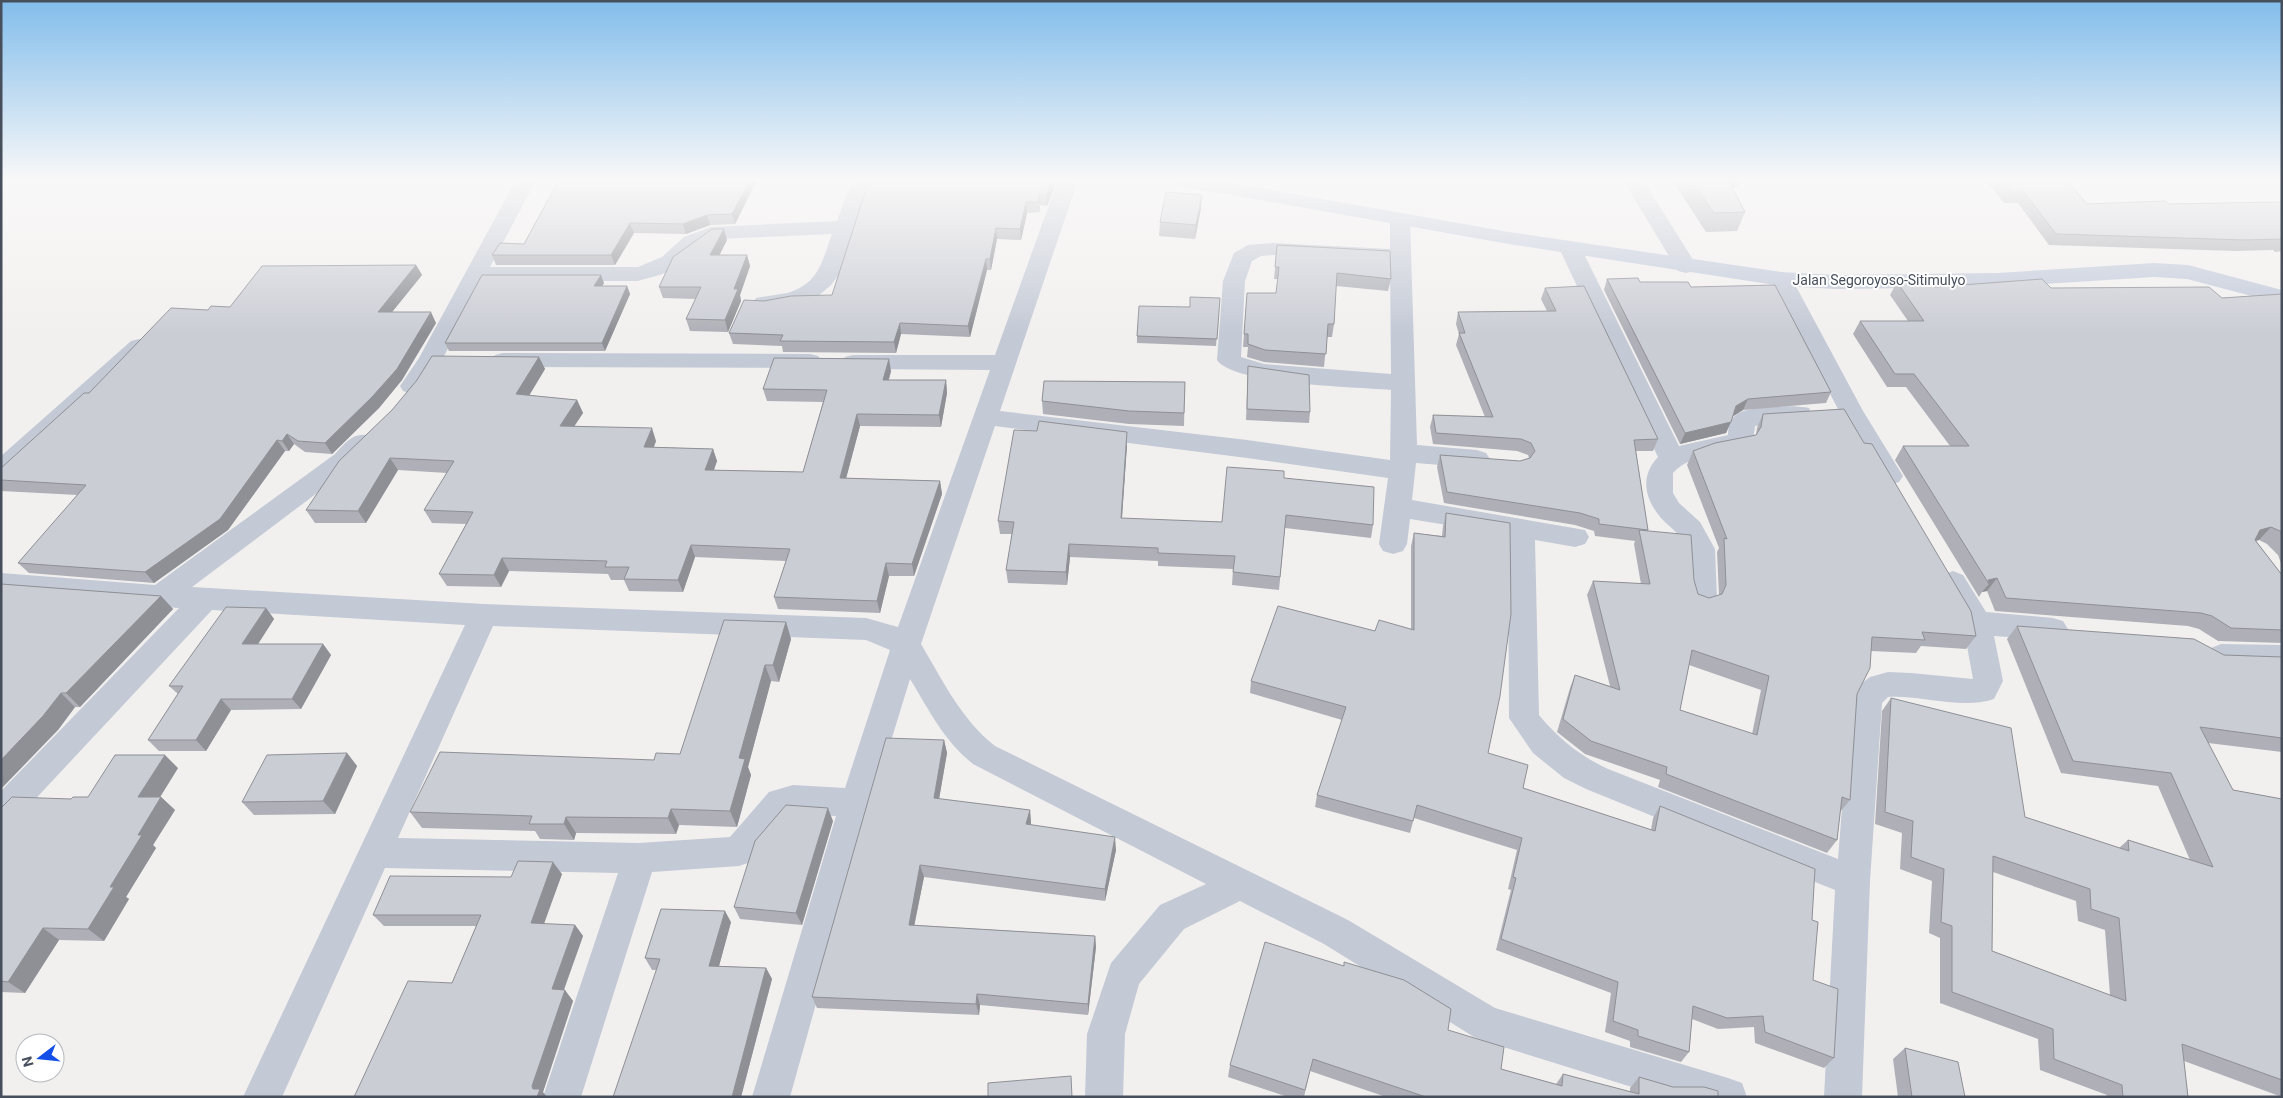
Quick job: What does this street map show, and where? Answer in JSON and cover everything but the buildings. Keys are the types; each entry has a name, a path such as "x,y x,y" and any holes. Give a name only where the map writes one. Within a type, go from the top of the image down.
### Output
{"main road":[{"name":"Jalan Segoroyoso-Sitimulyo","path":"1468,231 1781,279 1836,282 1997,280 2154,270 2188,272 2282,296"}],"street":[{"path":"401,400 440,360 476,274 499,231"},
{"path":"476,274 638,274 655,270 670,262 692,242 711,234 737,231"},
{"path":"754,304 790,300 809,293 822,283 829,273 844,231"},
{"path":"770,1097 856,802 906,645 1050,231"},
{"path":"1393,544 1403,462 1400,231"},
{"path":"1665,231 1686,266"},
{"path":"1570,248 1672,458"},
{"path":"1401,256 1273,249 1256,250 1242,258 1234,280 1229,360 1243,367 1264,372 1402,383"},
{"path":"1781,279 1851,411 1902,496"},
{"path":"1,470 143,342"},
{"path":"480,360 1004,363"},
{"path":"1703,599 1701,549 1690,529 1670,510 1660,493 1660,471 1672,458 1695,450 1740,441 1741,425 1748,418 1851,411"},
{"path":"985,417 1247,449 1403,462 1498,461"},
{"path":"160,596 344,460 376,428"},
{"path":"1397,507 1575,536"},
{"path":"1521,528 1524,718 1544,744 1575,768 1597,779 1853,880"},
{"path":"1843,1097 1853,880 1864,707 1870,695 1880,686 1895,684 1971,692 1983,690 1988,681 1977,623 1937,555"},
{"path":"1,584 484,616 866,630 885,634 906,645 954,726 969,743 984,755 1360,946 1467,1013 1488,1024 1728,1097"},
{"path":"1,813 205,599"},
{"path":"262,1097 484,616"},
{"path":"1977,623 2083,631"},
{"path":"2199,645 2207,652 2220,656 2282,656"},
{"path":"375,853 639,858 739,851 781,802 793,799 856,802"},
{"path":"562,1097 630,893 639,858"},
{"path":"1104,1097 1106,1034 1124,975 1172,918 1241,884"}]}
